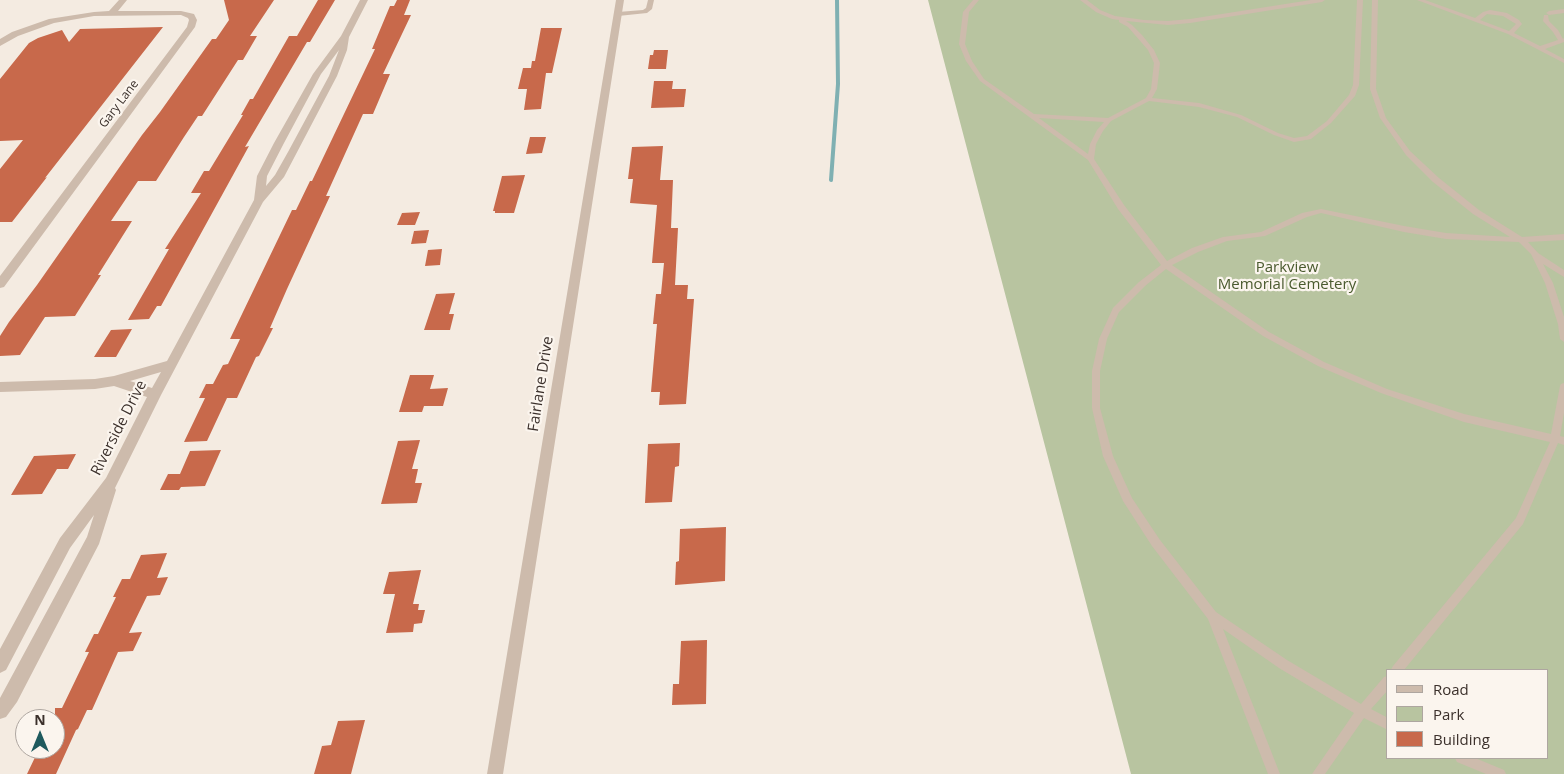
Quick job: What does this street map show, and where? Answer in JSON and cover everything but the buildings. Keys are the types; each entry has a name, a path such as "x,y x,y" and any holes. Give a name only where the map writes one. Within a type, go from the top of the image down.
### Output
{"street":[{"path":"0,43 15,34 52,20 111,14 123,0"},
{"name":"Riverside Drive","path":"259,200 262,176 317,74 345,37 364,0"},
{"name":"Fairlane Drive","path":"495,774 589,182 620,0"},
{"name":"Gary Lane","path":"0,284 193,24 191,16 181,13 111,14"},
{"name":"Riverside Drive","path":"0,665 65,543 111,482 155,394 259,200 279,177 293,152 333,76 343,50 345,37"},
{"path":"0,387 95,384 114,381 171,364"},
{"path":"114,381 155,394"},
{"path":"0,711 11,696 94,539 111,482"}],"lane":[{"path":"618,14 645,12 649,9 651,0"},
{"path":"976,0 966,12 962,44 969,61 982,80 1091,159 1121,208 1166,265 1266,334 1321,364 1384,391 1464,418 1559,440"},
{"path":"1083,0 1098,11 1130,26 1151,50 1157,63 1154,89 1148,100"},
{"path":"1114,18 1144,22 1190,21 1322,0"},
{"path":"1091,159 1093,144 1108,120 1148,100 1199,104 1239,116 1276,134 1294,140 1309,138 1329,122 1352,96 1356,85 1360,0"},
{"path":"1375,0 1373,89 1383,118 1408,153 1436,180 1476,212 1521,240 1534,253 1564,274"},
{"path":"1420,0 1510,33 1564,61"},
{"path":"1438,7 1444,0"},
{"path":"1541,48 1562,40 1546,21 1548,15 1564,11"},
{"path":"1477,20 1485,13 1505,14 1517,20 1519,24 1510,33"},
{"path":"1359,20 1375,22"},
{"path":"1358,50 1374,54"},
{"path":"1356,85 1373,89"},
{"path":"1034,116 1108,120"},
{"path":"1274,774 1212,616 1156,543 1128,501 1108,456 1096,408 1096,371 1103,339 1116,310 1142,284 1166,265 1195,250 1226,239 1262,234 1305,215 1321,211 1446,236 1521,240 1564,237"},
{"path":"1534,253 1548,283 1562,324 1564,340"},
{"path":"1398,669 1520,521 1559,440 1564,386"},
{"path":"1212,616 1283,664 1362,711 1386,723"},
{"path":"1318,774 1362,711 1386,683"},
{"path":"1463,759 1500,774"}],"green space":[{"name":"Parkview Memorial Cemetery","path":"928,0 1564,0 1564,774 1131,774"}],"waterway":[{"path":"831,180 838,84 837,0"}]}
